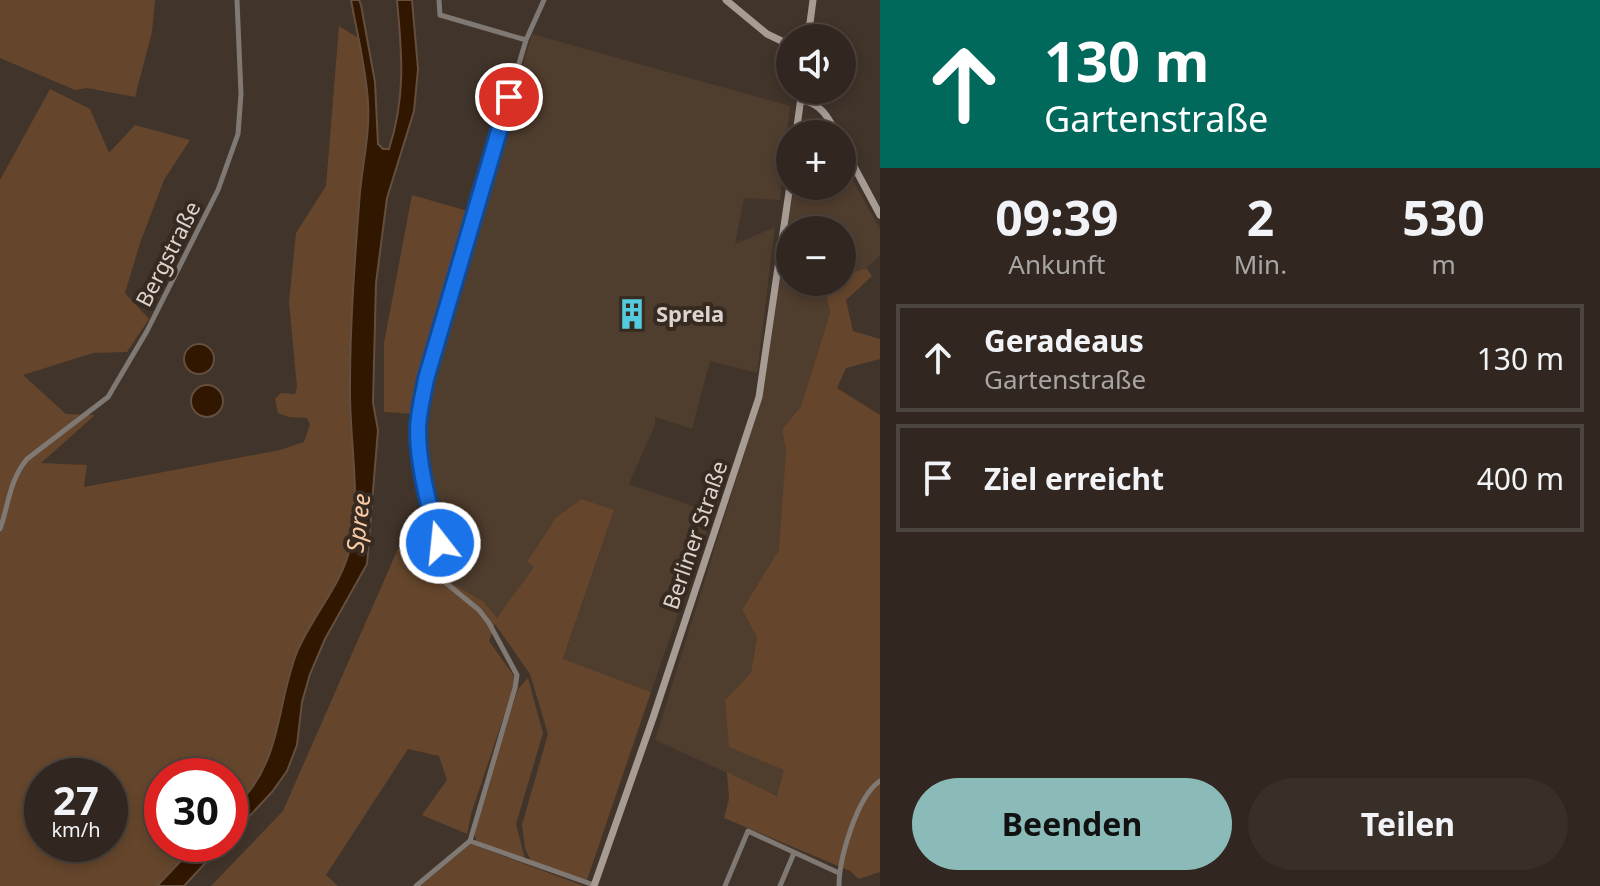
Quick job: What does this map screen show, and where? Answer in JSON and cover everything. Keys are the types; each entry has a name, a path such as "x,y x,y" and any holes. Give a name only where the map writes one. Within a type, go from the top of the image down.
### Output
{"main road":[{"path":"726,0 776,38"},
{"path":"810,24 813,0"},
{"path":"814,104 828,120"},
{"path":"856,170 880,215"},
{"name":"Berliner Straße","path":"594,886 759,397 788,200"}],"street":[{"name":"Bergstraße","path":"0,529 9,489 17,471 27,459 108,397 147,331 211,204 238,134 241,94 237,0"},
{"path":"439,0 440,15 526,40"},
{"path":"416,886 470,841 517,675 479,610 435,574 434,563 440,543 429,507 418,434 426,379 526,40 544,0"},
{"path":"839,886 839,873 867,791 880,781"},
{"path":"725,886 748,831 839,873"},
{"path":"470,841 594,886"},
{"path":"780,886 794,853"}],"shaded area":[{"path":"0,0 155,0 152,32 135,97 87,88 75,90 0,58"},
{"path":"339,26 358,38 368,104 350,339 350,407 356,485 354,524 347,559 297,652 274,740 261,773 248,793 248,758 144,758 144,862 180,862 157,886 0,886 0,180 50,89 90,109 109,153 135,125 190,140 164,180 125,293 149,319 127,352 93,353 23,375 66,414 95,415 41,463 87,465 84,487 280,450 304,442 310,425 307,418 278,413 275,399 281,393 295,394 297,387 289,302 296,233 326,186"},
{"path":"532,34 790,106 789,120 776,120 776,200 744,198 735,244 775,227 757,373 710,361 692,429 655,417 655,425 629,484 713,513 651,692 563,660 614,510 527,562 535,567 497,618 484,602 438,575 435,563 442,544 420,437 429,383"},
{"path":"856,186 880,229 880,256 866,268 856,271 856,216 790,216 792,200 856,200"},
{"path":"412,195 471,212 415,414 384,412 384,343"},
{"path":"866,268 872,276 856,291 856,271"},
{"path":"778,296 827,296 830,313 801,406 782,430 786,450 780,550 742,610 757,637 751,673 725,700 785,770 778,796 655,740 763,393"},
{"path":"827,296 850,296 846,300 853,331 880,339 880,359 846,368 837,388 880,415 880,872 859,879 850,871 724,818 729,799 727,772 777,796 784,770 729,747 725,700 751,673 757,637 742,610 779,550 786,450 782,430 801,406 830,313"},
{"path":"581,499 614,510 563,659 651,692 587,880 531,861 525,848 522,825 548,734 530,674 495,624 489,641 514,676 513,689 467,834 422,815 447,780 439,756 408,749 326,875 338,886 211,886 234,862 248,862 248,847 283,811 411,519 424,518 432,506 442,544 435,563 438,575 484,602 497,618 534,567 527,562 556,518"},
{"path":"528,678 543,733 516,824 525,859 477,842 474,834 518,689"},
{"path":"471,844 584,886 420,886"}],"water":[{"name":"Spree","path":"351,0 359,0 361,5 375,82 378,144 383,149 389,149 400,93 397,0 412,0 418,69 414,111 387,198 376,283 373,403 378,430 367,564 325,639 310,674 302,702 297,745 287,771 248,818 248,792 261,773 274,740 297,652 335,586 351,544 355,504 350,406 351,338 360,192 367,136 365,76"},
{"path":"199,344 210,348 214,359 210,370 199,374 188,370 184,359 188,348"},
{"path":"207,385 218,390 223,401 218,412 207,417 196,412 191,401 196,390"},
{"path":"180,862 206,862 184,886 157,886"}],"place":[{"name":"Sprela","path":"632,314"}],"route":[{"path":"440,543 429,507 418,434 419,417 426,379 509,97"}]}
